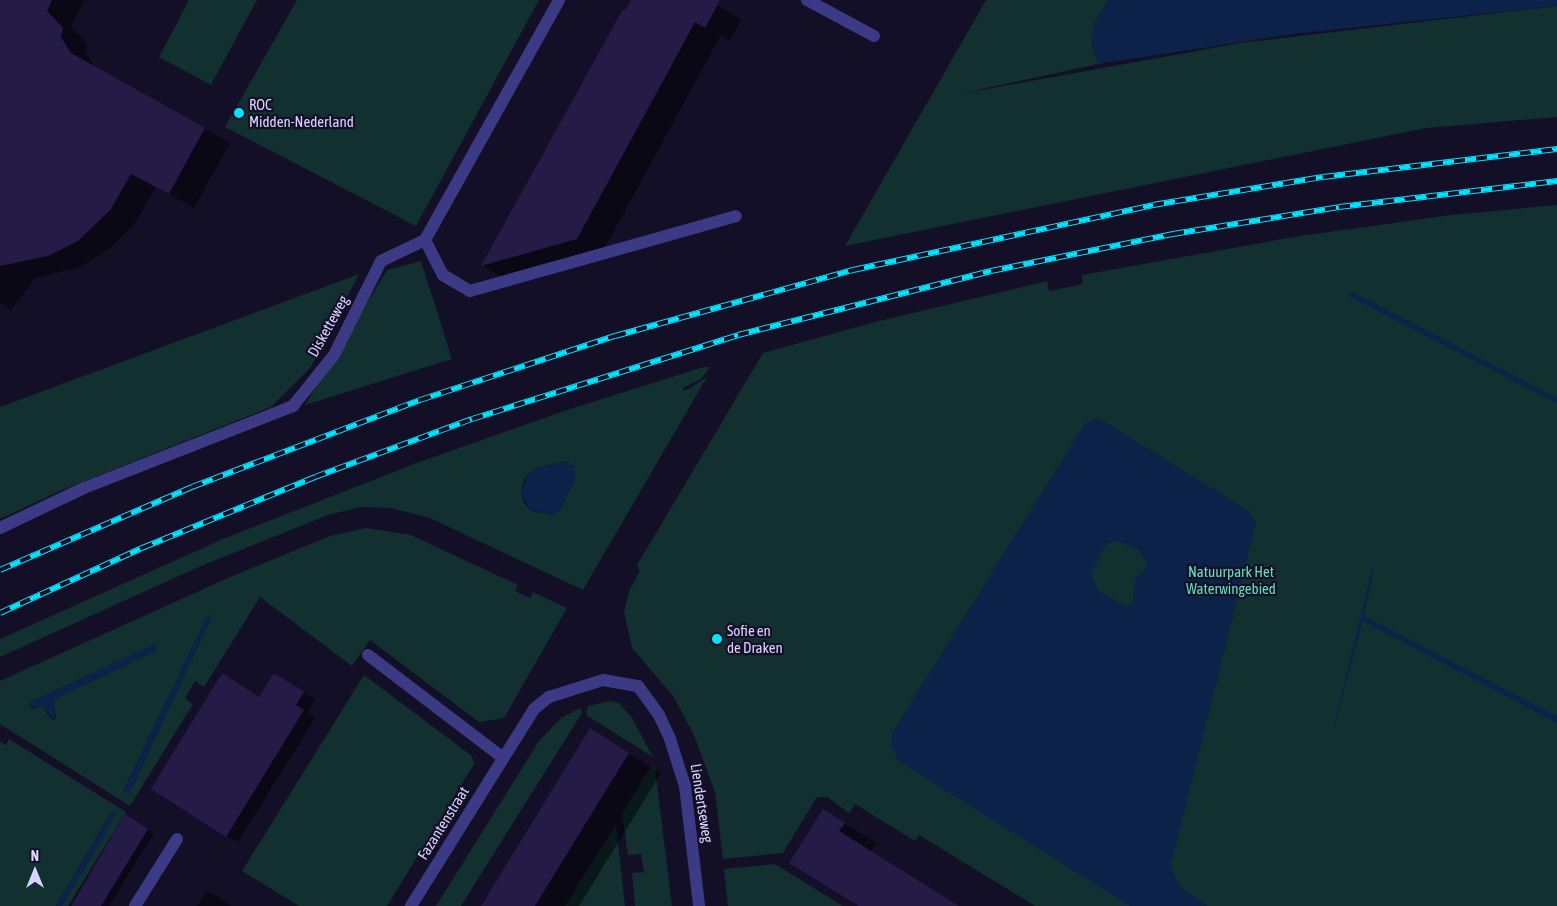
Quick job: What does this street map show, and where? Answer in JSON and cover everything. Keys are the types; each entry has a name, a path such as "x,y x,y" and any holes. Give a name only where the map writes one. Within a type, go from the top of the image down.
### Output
{"street":[{"path":"559,0 425,240 443,275 470,291 736,216"},
{"path":"807,0 874,36"},
{"name":"Disketteweg","path":"0,528 84,488 293,406 334,355 381,261 425,240"},
{"path":"368,655 503,758"},
{"name":"Fazantenstraat","path":"410,906 534,709 549,697 603,680 638,686"},
{"name":"Liendertseweg","path":"638,686 659,715 678,758 685,786 700,906"},
{"path":"135,906 177,839"}],"green space":[{"path":"189,0 257,0 211,85 159,57"},
{"path":"297,0 539,0 416,226 225,127"},
{"path":"986,0 1108,0 1094,24 1092,44 1098,64 959,94 1240,43 1557,6 1557,117 1426,128 845,246"},
{"name":"Natuurpark Het Waterwingebied","path":"1557,205 1557,906 1035,906 919,835 915,841 855,804 849,813 827,797 817,797 783,853 723,859 715,792 694,735 673,696 632,648 624,612 629,591 640,571 637,565 763,353 879,321 1047,281 1049,291 1083,284 1082,275 1300,236 1451,215"},
{"path":"421,261 452,359 305,405 387,270"},
{"path":"359,274 311,367 271,407 62,490 0,519 0,407"},
{"path":"704,367 710,367 701,379 683,388 684,391 707,377 583,590 430,518 391,508 361,507 328,515 201,566 0,657 0,639 223,539 414,464 564,411","holes":["566,461 575,467 575,479 561,509 539,513 530,510 524,503 521,490 525,478 539,467"]},
{"path":"366,528 411,535 518,585 515,591 530,598 533,592 567,608 504,718 479,722 370,640 352,666 260,597 204,687 195,681 185,698 193,704 130,806 0,724 0,681 230,577 330,536","holes":["208,615 211,618 134,784 128,793 123,791","154,645 157,650 53,700 56,718 52,720 42,706 31,709 30,702"]},
{"path":"364,675 472,756 474,764 387,906 299,906 242,871"},
{"path":"610,701 619,703 632,718 653,757 586,715 588,706"},
{"path":"580,708 582,713 461,906 436,906 539,741 561,718"},
{"path":"9,739 126,812 68,906 62,906 112,811 56,906 0,906 0,742 6,745"},
{"path":"651,767 655,768 672,906 635,906 632,873 644,872 641,854 628,855 622,813"},
{"path":"616,824 625,906 565,906"},
{"path":"775,864 843,906 728,906 724,869"}],"water":[{"path":"1108,0 1557,0 1557,6 1293,34 1098,64 1092,44 1094,24"},
{"path":"1353,292 1557,398 1557,403 1350,297 1349,293"},
{"path":"1097,417 1249,511 1256,523 1171,865 1178,885 1208,906 1130,906 894,758 897,755 891,747 892,733 1085,423","holes":["1117,541 1138,549 1146,562 1146,570 1138,575 1134,584 1133,603 1127,607 1099,591 1091,575 1102,551 1108,543"]},
{"path":"566,461 575,467 575,479 561,509 552,515 530,510 521,493 527,475 539,467"},
{"path":"1372,568 1374,571 1364,616 1557,716 1557,723 1363,621 1332,735"},
{"path":"208,614 211,618 128,794 123,791"},
{"path":"154,644 158,646 157,650 53,700 55,721 43,707 29,707 30,702"},
{"path":"113,810 117,813 94,853 62,906 56,906"}],"building":[{"path":"0,0 52,0 47,11 63,28 61,37 71,53 205,128 169,194 131,174 111,209 78,241 48,256 0,266"},
{"path":"631,0 720,0 705,28 695,22 577,239 481,266 623,9 625,10"},
{"path":"222,673 259,697 274,673 304,692 296,705 304,710 226,837 151,789"},
{"path":"590,728 629,753 535,906 481,906"},
{"path":"823,809 845,823 839,831 959,906 859,906 789,863"},
{"path":"125,814 148,829 101,906 71,906"}],"railway":[{"path":"0,570 192,487 420,400 615,336 853,270 1153,205 1323,177 1557,149"},
{"path":"0,613 142,548 315,477 472,419 738,335 991,271 1173,234 1339,207 1557,181"}],"place":[{"name":"ROC Midden-Nederland","path":"239,113"},
{"name":"Sofie en de Draken","path":"717,639"}]}
